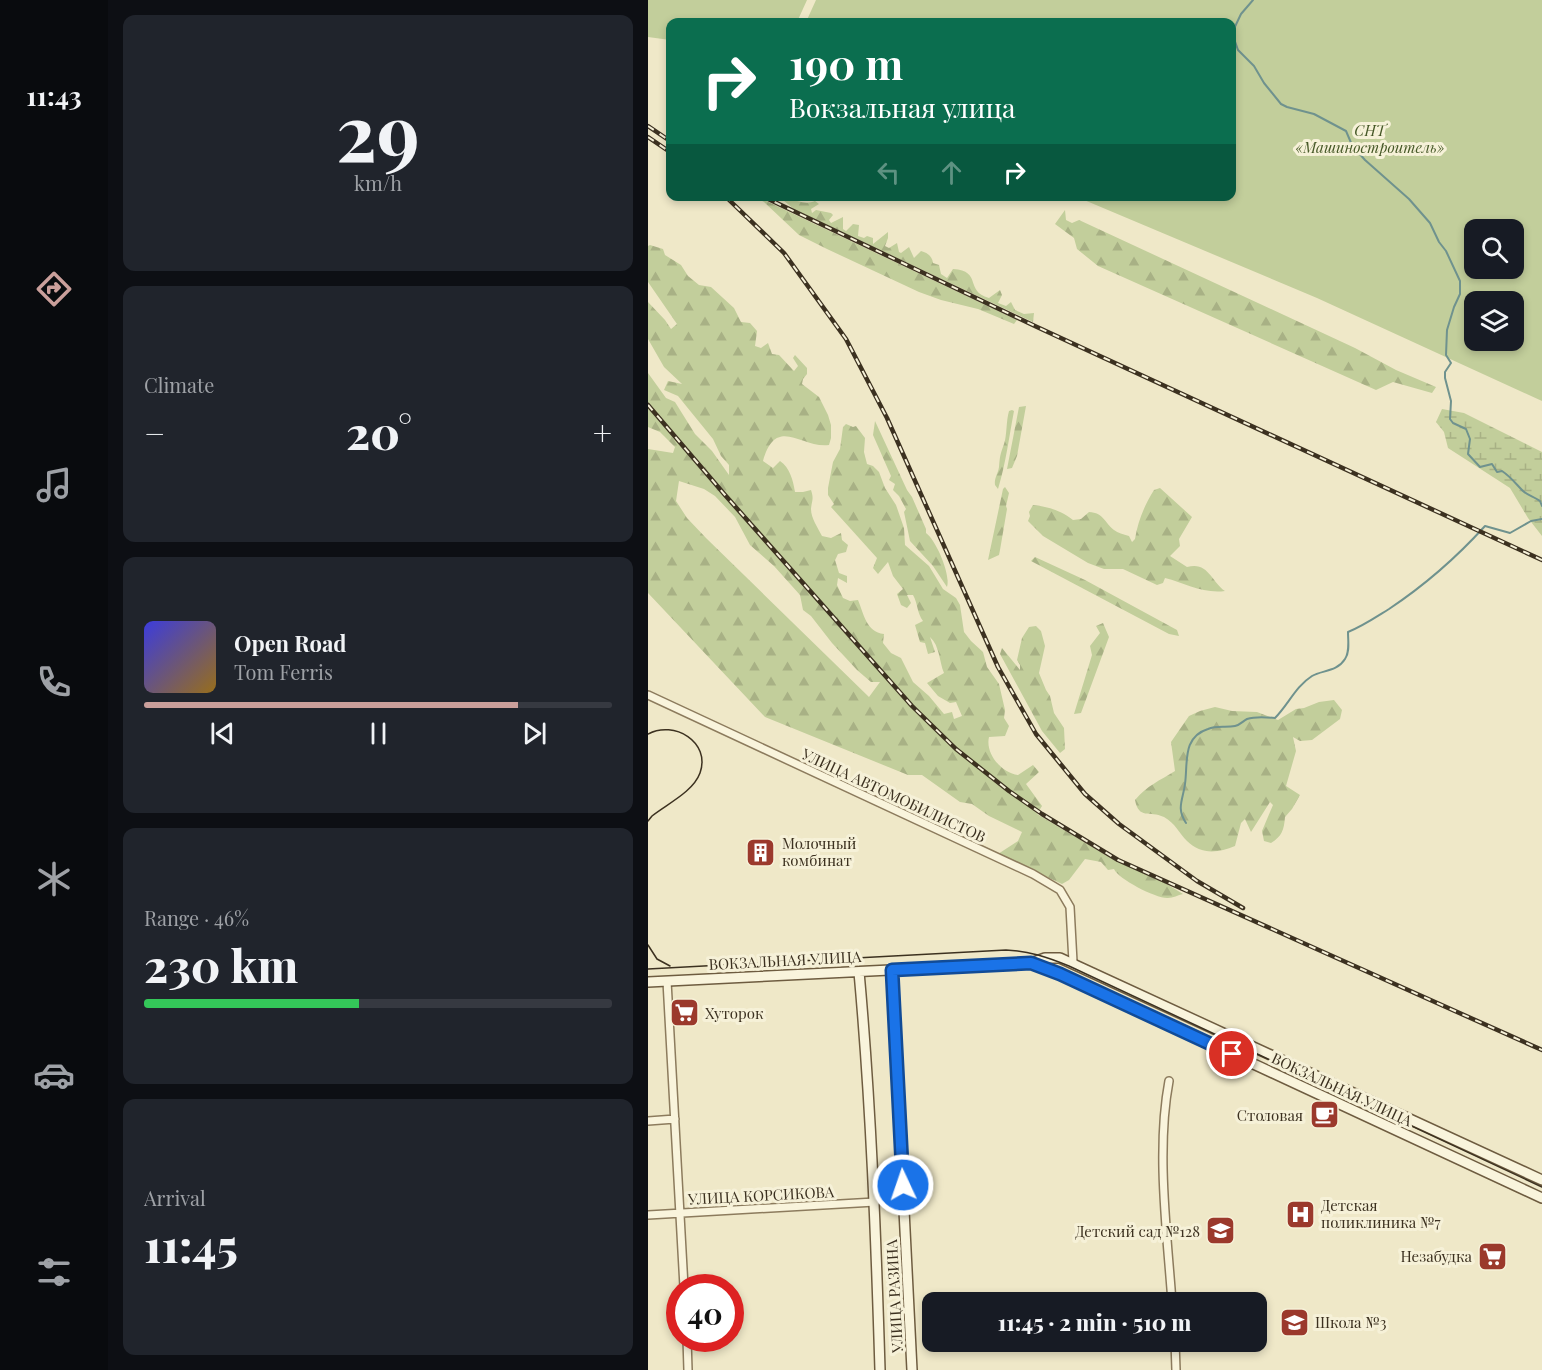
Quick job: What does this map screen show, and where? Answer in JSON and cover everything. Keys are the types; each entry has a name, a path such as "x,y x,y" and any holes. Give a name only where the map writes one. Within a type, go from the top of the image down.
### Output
{"main road":[{"name":"ВОКЗАЛЬНАЯ УЛИЦА","path":"648,982 1031,963 1053,957 1073,962 1542,1180"},
{"name":"ВОКЗАЛЬНАЯ УЛИЦА","path":"1031,963 1068,978 1542,1198"},
{"name":"УЛИЦА РАЗИНА","path":"892,970 912,1370"},
{"name":"УЛИЦА РАЗИНА","path":"859,972 875,1202 880,1370"}],"street":[{"name":"УЛИЦА АВТОМОБИЛИСТОВ","path":"648,694 1033,874 1060,890 1070,907 1073,962"},
{"path":"667,981 683,1274"},
{"path":"1169,1081 1165,1106 1165,1178 1171,1292"},
{"path":"648,1121 675,1119"},
{"name":"УЛИЦА КОРСИКОВА","path":"648,1215 875,1202"},
{"path":"687,1352 688,1370"},
{"path":"1175,1352 1176,1370"}],"green space":[{"path":"648,0 807,0 799,18 666,18 666,39 648,37"},
{"name":"СНТ «Машиностроитель»","path":"816,0 1542,0 1542,401 1317,298 1087,201 1236,201 1236,18 808,18"},
{"path":"762,201 1017,320 1014,324 978,309 919,292 799,235"},
{"path":"784,201 805,203 815,201 819,204 811,209 812,213 816,210 831,213 833,215 829,220 831,223 843,217 843,229 846,231 853,224 859,225 858,236 873,238 873,244 888,232 885,246 889,248 897,243 901,253 909,247 914,258 921,251 926,253 931,257 933,263 939,265 941,274 947,278 953,269 968,273 977,291 982,295 989,298 1000,290 1002,295 998,303 1006,306 1011,302 1015,310 1024,314 1034,313 1033,322 795,210"},
{"path":"1065,210 1066,220 1072,223 1079,220 1436,387 1432,393 1393,382 1376,390 1098,266 1077,249 1074,238 1055,224"},
{"path":"648,246 663,249 665,255 681,265 688,276 699,285 711,287 734,308 741,322 750,323 757,331 755,346 761,348 768,343 772,354 779,355 794,371 798,366 793,358 795,355 807,368 802,384 819,397 828,415 831,425 829,445 819,445 782,436 775,439 768,447 763,461 773,468 780,461 790,475 795,492 811,490 813,498 811,512 822,536 831,538 841,533 842,540 848,545 846,552 838,554 835,560 839,573 847,576 847,583 838,578 837,585 843,598 850,601 858,600 869,626 878,633 884,634 883,643 891,653 901,658 913,682 944,714 952,712 954,719 962,716 956,702 950,703 938,696 927,683 944,673 938,649 930,637 935,652 928,654 925,643 920,642 915,625 923,621 913,595 907,595 911,603 907,608 901,605 897,594 903,589 893,576 888,562 878,574 873,568 877,558 831,507 834,504 828,495 828,488 833,462 840,449 843,427 846,424 856,426 865,438 864,452 867,464 879,472 885,488 896,505 904,528 905,545 929,566 943,589 956,598 960,605 964,632 983,652 987,667 999,684 1005,710 1004,718 1009,726 1005,736 989,737 988,743 996,762 1006,771 1018,775 1033,765 1039,772 1026,784 1042,806 1037,814 1114,860 1165,883 1183,894 1172,898 1155,895 1130,883 1114,869 1108,870 1101,862 1085,859 1069,880 1062,884 998,854 1018,841 1022,832 989,816 972,804 960,802 922,775 908,775 765,717 648,593 648,449 673,453 675,447 660,432 648,427 648,373 666,398 675,402 695,434 712,451 729,475 729,465 721,456 713,439 678,396 664,390 668,381 682,384 664,367 648,339 648,302 671,329 677,324 648,282","holes":["679,481 704,489 715,496 735,517 750,545 774,566 800,595 803,610 811,616 832,643 871,682 880,682 869,697 687,518 676,501"]},
{"path":"1026,406 1017,456 1012,468 1007,469 1019,407"},
{"path":"1442,409 1464,413 1542,452 1542,536 1510,488 1448,448 1444,432 1436,422"},
{"path":"1012,410 1014,411 998,489 995,480 1005,440 1008,415"},
{"path":"875,421 912,497 926,533 942,558 947,574 947,587 933,566 910,541 904,512 906,509 893,490 895,484 889,480 891,476 873,435"},
{"path":"1005,487 1009,493 999,555 988,560 1003,489"},
{"path":"1160,488 1192,517 1179,539 1180,546 1170,556 1187,567 1205,569 1225,591 1202,590 1165,578 1163,583 1157,585 1123,569 1104,569 1088,563 1043,536 1028,521 1033,505 1054,510 1073,520 1081,519 1089,512 1094,513 1101,516 1116,531 1129,536 1132,542 1147,502 1154,490"},
{"path":"1035,557 1085,580 1177,630 1179,636 1169,634 1031,561"},
{"path":"1103,623 1109,637 1081,713 1074,714 1092,655 1090,646 1100,633 1096,626"},
{"path":"1036,626 1041,631 1045,646 1039,673 1050,696 1054,713 1064,728 1065,749 1060,753 1042,731 1000,654 1002,648 1020,670 1017,660 1022,638 1029,627"},
{"path":"1334,700 1342,710 1340,719 1312,740 1300,741 1293,737 1296,751 1286,786 1300,795 1285,817 1282,832 1271,843 1264,841 1262,831 1273,805 1270,802 1251,832 1245,819 1241,823 1235,846 1216,851 1204,851 1192,846 1168,819 1139,810 1135,800 1154,784 1175,771 1171,742 1189,716 1215,707 1232,711 1257,712 1278,720 1296,709"}],"waterway":[{"path":"1236,25 1241,14 1253,0"},
{"path":"1236,44 1238,50 1254,66 1281,104 1314,114 1346,131 1352,145 1365,160 1409,199 1430,223 1460,281 1460,294 1447,330 1446,355 1451,363 1445,372 1445,378 1451,401 1450,419 1453,423 1466,429 1470,439 1468,454 1480,467 1492,464 1497,472 1505,473 1525,492 1540,501 1542,506"},
{"path":"1186,823 1181,813 1181,804 1188,752 1194,738 1208,729 1232,727 1250,718 1275,718 1306,680 1316,674 1334,669 1342,663 1348,653 1348,632 1389,609 1428,581 1485,526 1510,533 1531,521 1542,519"}],"tram line":[{"path":"648,734 658,730 679,732 695,743 702,762 700,773 692,786 648,821"},
{"path":"648,945 657,959 670,966"},
{"path":"648,969 1006,950 1030,953 1069,966 1542,1187"}],"railway":[{"path":"648,126 666,138"},
{"path":"648,137 666,149"},
{"path":"730,201 784,253 846,339 887,418 998,667 1036,734 1085,794 1119,824 1197,881 1243,908"},
{"path":"772,201 1037,327 1542,560"},
{"path":"648,405 912,706 956,749 1009,791 1118,860 1542,1050"}],"place":[{"name":"Молочный комбинат","path":"761,852"},
{"name":"Хуторок","path":"684,1013"},
{"name":"Столовая","path":"1324,1115"},
{"name":"Детская поликлиника №7","path":"1300,1214"},
{"name":"Детский сад №128","path":"1221,1231"},
{"name":"Незабудка","path":"1493,1256"},
{"name":"Школа №3","path":"1294,1322"}],"route":[{"path":"903,1185 892,970 1031,963 1060,974 1232,1054"}]}
